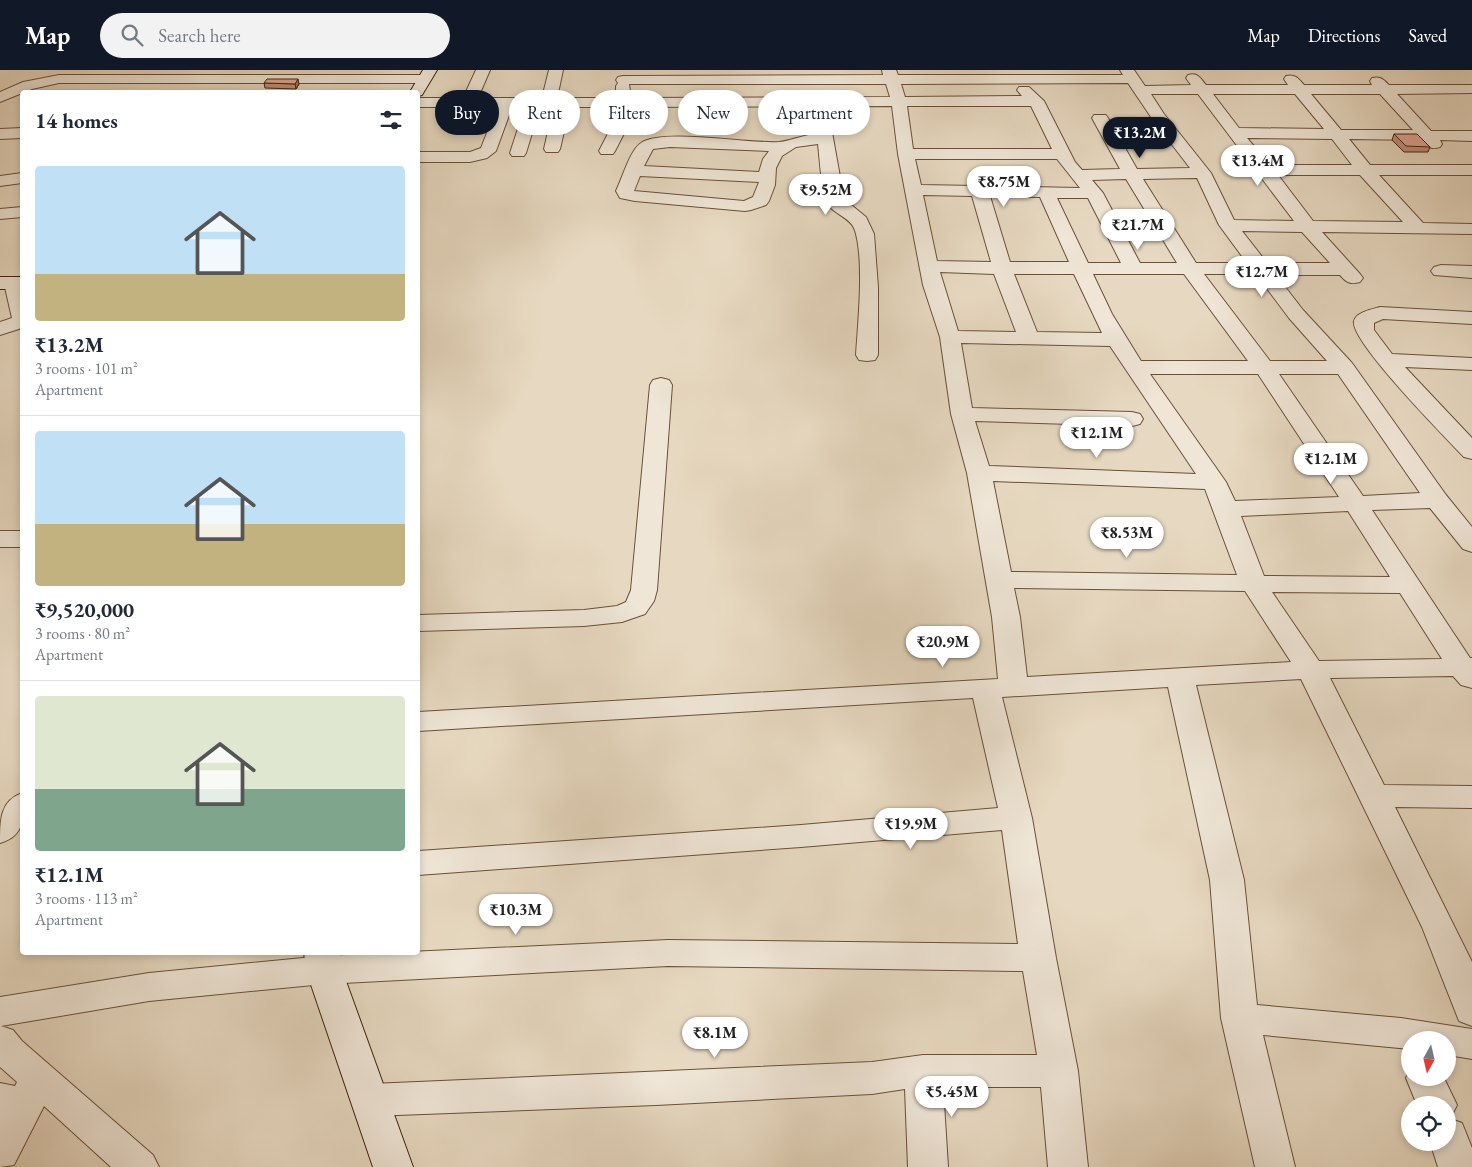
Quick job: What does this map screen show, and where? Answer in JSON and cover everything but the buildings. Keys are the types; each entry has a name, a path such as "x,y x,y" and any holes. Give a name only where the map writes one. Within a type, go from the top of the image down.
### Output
{"street":[{"path":"474,90 483,70"},
{"path":"549,90 556,70"},
{"path":"929,266 1262,269 1351,276 1308,227 1200,89 1188,70"},
{"path":"1284,70 1366,171 1418,228"},
{"path":"1365,70 1386,90 1425,135 1466,170 1472,182"},
{"path":"0,96 42,76 59,79 150,75 236,75 331,81 427,74"},
{"path":"418,90 427,74"},
{"path":"624,90 624,75 1081,74 1200,89 1470,92"},
{"path":"1081,74 1091,94"},
{"path":"133,90 150,75"},
{"path":"224,90 236,75"},
{"path":"748,75 750,110"},
{"path":"813,75 816,90"},
{"path":"890,75 899,102 906,154 929,266 950,337 962,414 979,473 1006,617 999,687 1016,818 1038,958 1059,1071 1068,1167"},
{"path":"1010,75 1036,102 1068,164 1094,193 1133,268"},
{"path":"1450,76 1470,92"},
{"path":"1133,80 1158,117 1203,173 1228,225 1296,314 1344,368 1437,500 1472,544"},
{"path":"870,103 1036,102"},
{"path":"420,103 435,103"},
{"path":"499,107 509,108"},
{"path":"420,157 481,155 488,151 504,108"},
{"path":"668,110 758,109"},
{"path":"1100,118 1132,175 1190,268 1265,369 1356,504 1408,586 1469,672"},
{"path":"0,134 20,133"},
{"path":"1234,133 1472,136"},
{"path":"518,153 528,135"},
{"path":"549,135 552,149"},
{"path":"607,150 614,135"},
{"path":"825,135 835,199 837,204 862,225 865,235 868,279 867,355"},
{"path":"783,147 684,143 650,144 644,149 624,190 626,194 745,206 760,201 767,185 770,160 783,147 797,140 826,139"},
{"path":"906,154 1063,154"},
{"path":"1265,170 1466,170"},
{"path":"634,171 767,177"},
{"path":"1078,175 1203,173"},
{"path":"0,181 20,178"},
{"path":"914,190 1094,193"},
{"path":"980,192 1002,268 1029,338"},
{"path":"1046,192 1080,268 1116,340 1214,482 1254,585 1310,670 1465,969 1472,1011"},
{"path":"0,214 20,212"},
{"path":"1228,225 1472,228"},
{"path":"1441,271 1472,272"},
{"path":"12,283 20,312"},
{"path":"1472,318 1380,313 1364,320 1364,330 1386,360 1472,452"},
{"path":"0,320 20,319"},
{"path":"0,329 20,320"},
{"path":"950,337 1116,340"},
{"path":"1386,360 1472,364"},
{"path":"1135,367 1344,368"},
{"path":"420,623 590,617 618,615 633,610 641,601 644,590 661,385"},
{"path":"962,414 1132,419"},
{"path":"1445,421 1472,423"},
{"path":"979,473 1214,482"},
{"path":"1226,509 1437,500"},
{"path":"0,538 20,539"},
{"path":"998,580 1136,580 1254,585 1408,586"},
{"path":"420,722 1310,670 1469,672"},
{"path":"1180,677 1227,880 1240,1018 1275,1167"},
{"path":"1374,796 1472,797"},
{"path":"0,832 20,807"},
{"path":"420,862 1016,818"},
{"path":"0,1012 323,961 668,954 836,954 1038,958"},
{"path":"323,961 393,1167"},
{"path":"1240,1018 1401,1041"},
{"path":"0,1041 21,1094 139,1167"},
{"path":"1456,1044 1472,1044"},
{"path":"371,1100 656,1089 872,1078 923,1071 1059,1071"},
{"path":"923,1071 928,1167"},
{"path":"0,1153 21,1094"},
{"path":"1453,1151 1458,1167"}]}
